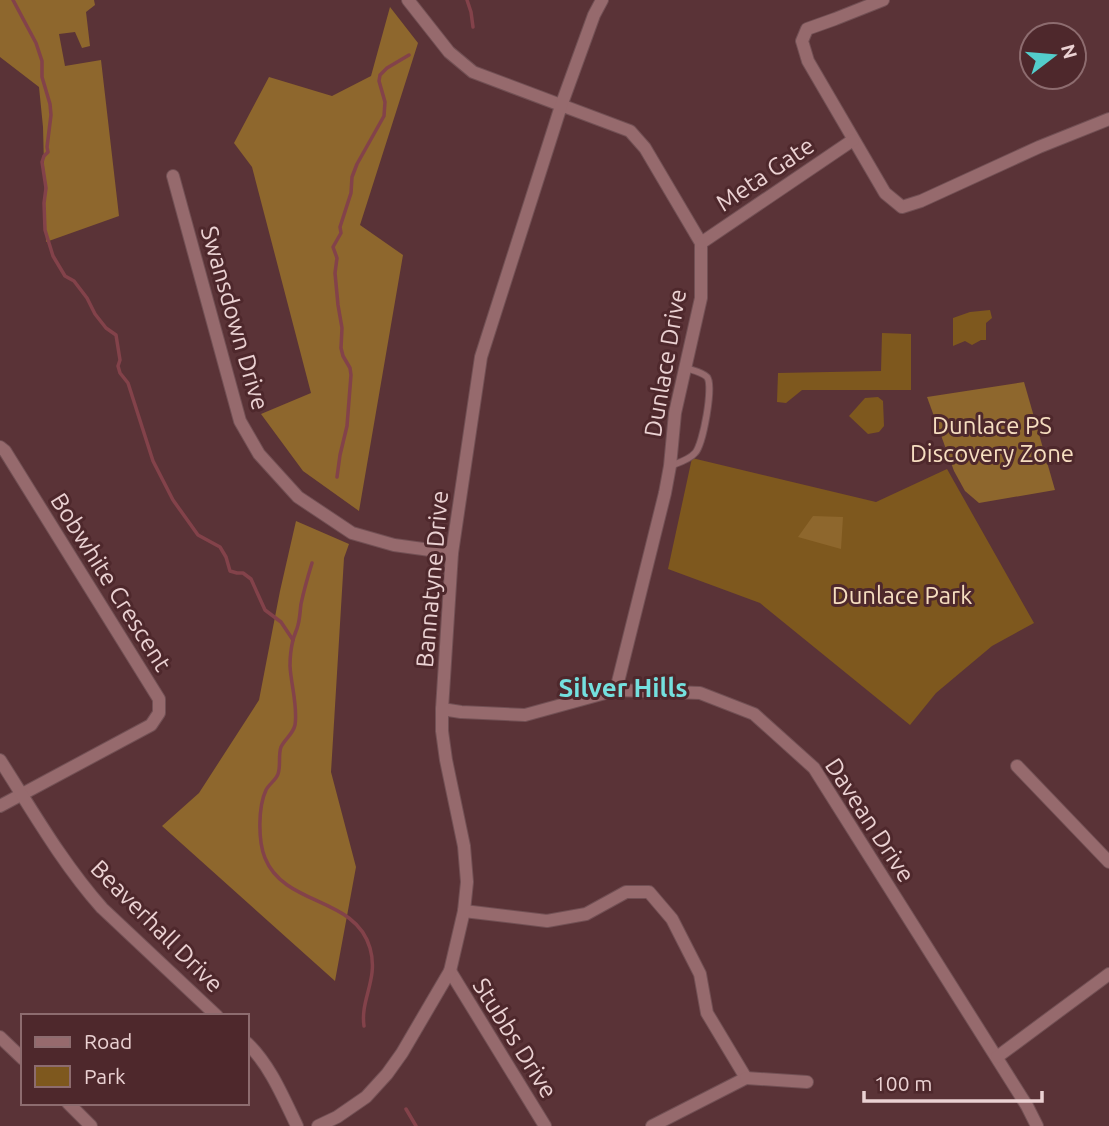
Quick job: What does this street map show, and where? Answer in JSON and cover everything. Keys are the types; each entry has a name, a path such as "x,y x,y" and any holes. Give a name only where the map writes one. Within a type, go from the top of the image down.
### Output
{"street":[{"path":"408,0 450,52 473,72 630,131 645,148 701,243"},
{"name":"Bannatyne Drive","path":"318,1126 337,1117 366,1097 387,1074 450,971 464,911 467,882 464,846 446,760 442,709 452,553 481,357 561,106 602,0"},
{"path":"883,0 807,29 802,41 807,61 885,193 902,206 921,201 1109,118"},
{"name":"Meta Gate","path":"701,243 853,140"},
{"name":"Swansdown Drive","path":"173,176 240,421 260,454 298,497 352,533 394,545 452,553"},
{"name":"Dunlace Drive","path":"616,690 670,466 675,413 701,298 701,243"},
{"name":"Bobwhite Crescent","path":"0,447 159,699 159,713 151,725 0,806"},
{"name":"Davean Drive","path":"442,709 525,715 616,690 700,693 754,714 814,768 1027,1105 1037,1126"},
{"name":"Beaverhall Drive","path":"0,760 88,892 215,1014"},
{"path":"1017,766 1109,862"},
{"path":"464,911 547,921 586,914 626,892 649,892 672,919 700,974 707,1013 746,1078"},
{"name":"Stubbs Drive","path":"450,971 545,1126"},
{"path":"997,1057 1109,974"},
{"path":"0,1037 21,1057"},
{"path":"248,1044 267,1068 296,1126"},
{"path":"652,1126 746,1078 807,1082"},
{"path":"70,1105 91,1126"}],"lane":[{"path":"670,466 691,457 699,448 710,391 706,376 684,368"}],"green space":[{"path":"0,0 94,0 95,5 86,12 90,46 82,48 75,32 59,34 65,66 101,60 119,216 46,242 43,127 39,87 0,57"},
{"path":"390,7 418,43 360,225 403,255 359,511 303,471 261,414 311,393 252,167 234,143 269,77 332,96 371,76"},
{"path":"990,310 992,318 986,323 986,340 972,345 965,341 953,346 953,318 970,312"},
{"path":"882,333 911,334 911,390 802,390 786,403 777,402 778,373 881,371"},
{"name":"Dunlace PS Discovery Zone","path":"1024,382 1055,490 979,503 965,491 954,471 927,397"},
{"path":"878,397 883,401 884,426 879,432 868,434 849,416 865,398"},
{"name":"Dunlace Park","path":"692,458 876,502 947,469 1034,623 992,646 936,693 910,725 760,603 668,569"},
{"path":"813,516 843,517 841,549 798,537"},
{"path":"296,521 349,544 344,558 331,772 356,867 335,981 162,826 199,793 259,700"}],"waterway":[{"path":"13,0 36,43 50,104 48,152 42,162 46,188 45,230 53,256 65,276 74,281 87,298 106,328 116,335 120,373 128,383 153,461 173,500 198,535 220,547 230,571 243,573 251,579 265,610 281,622 293,640"},
{"path":"467,0 473,27"},
{"path":"337,477 347,426 351,375 341,348 342,328 335,273 337,258 333,247 341,233 340,227 357,164 384,116 385,102 380,75 409,55"},
{"path":"312,563 291,653 295,725 281,747 278,774 263,797 260,815 261,843 265,858 275,874 288,885 350,919 362,931 372,959 371,979 363,1016 364,1026"},
{"path":"406,1109 416,1126"}],"district":[{"name":"Silver Hills","path":"623,687"}]}
